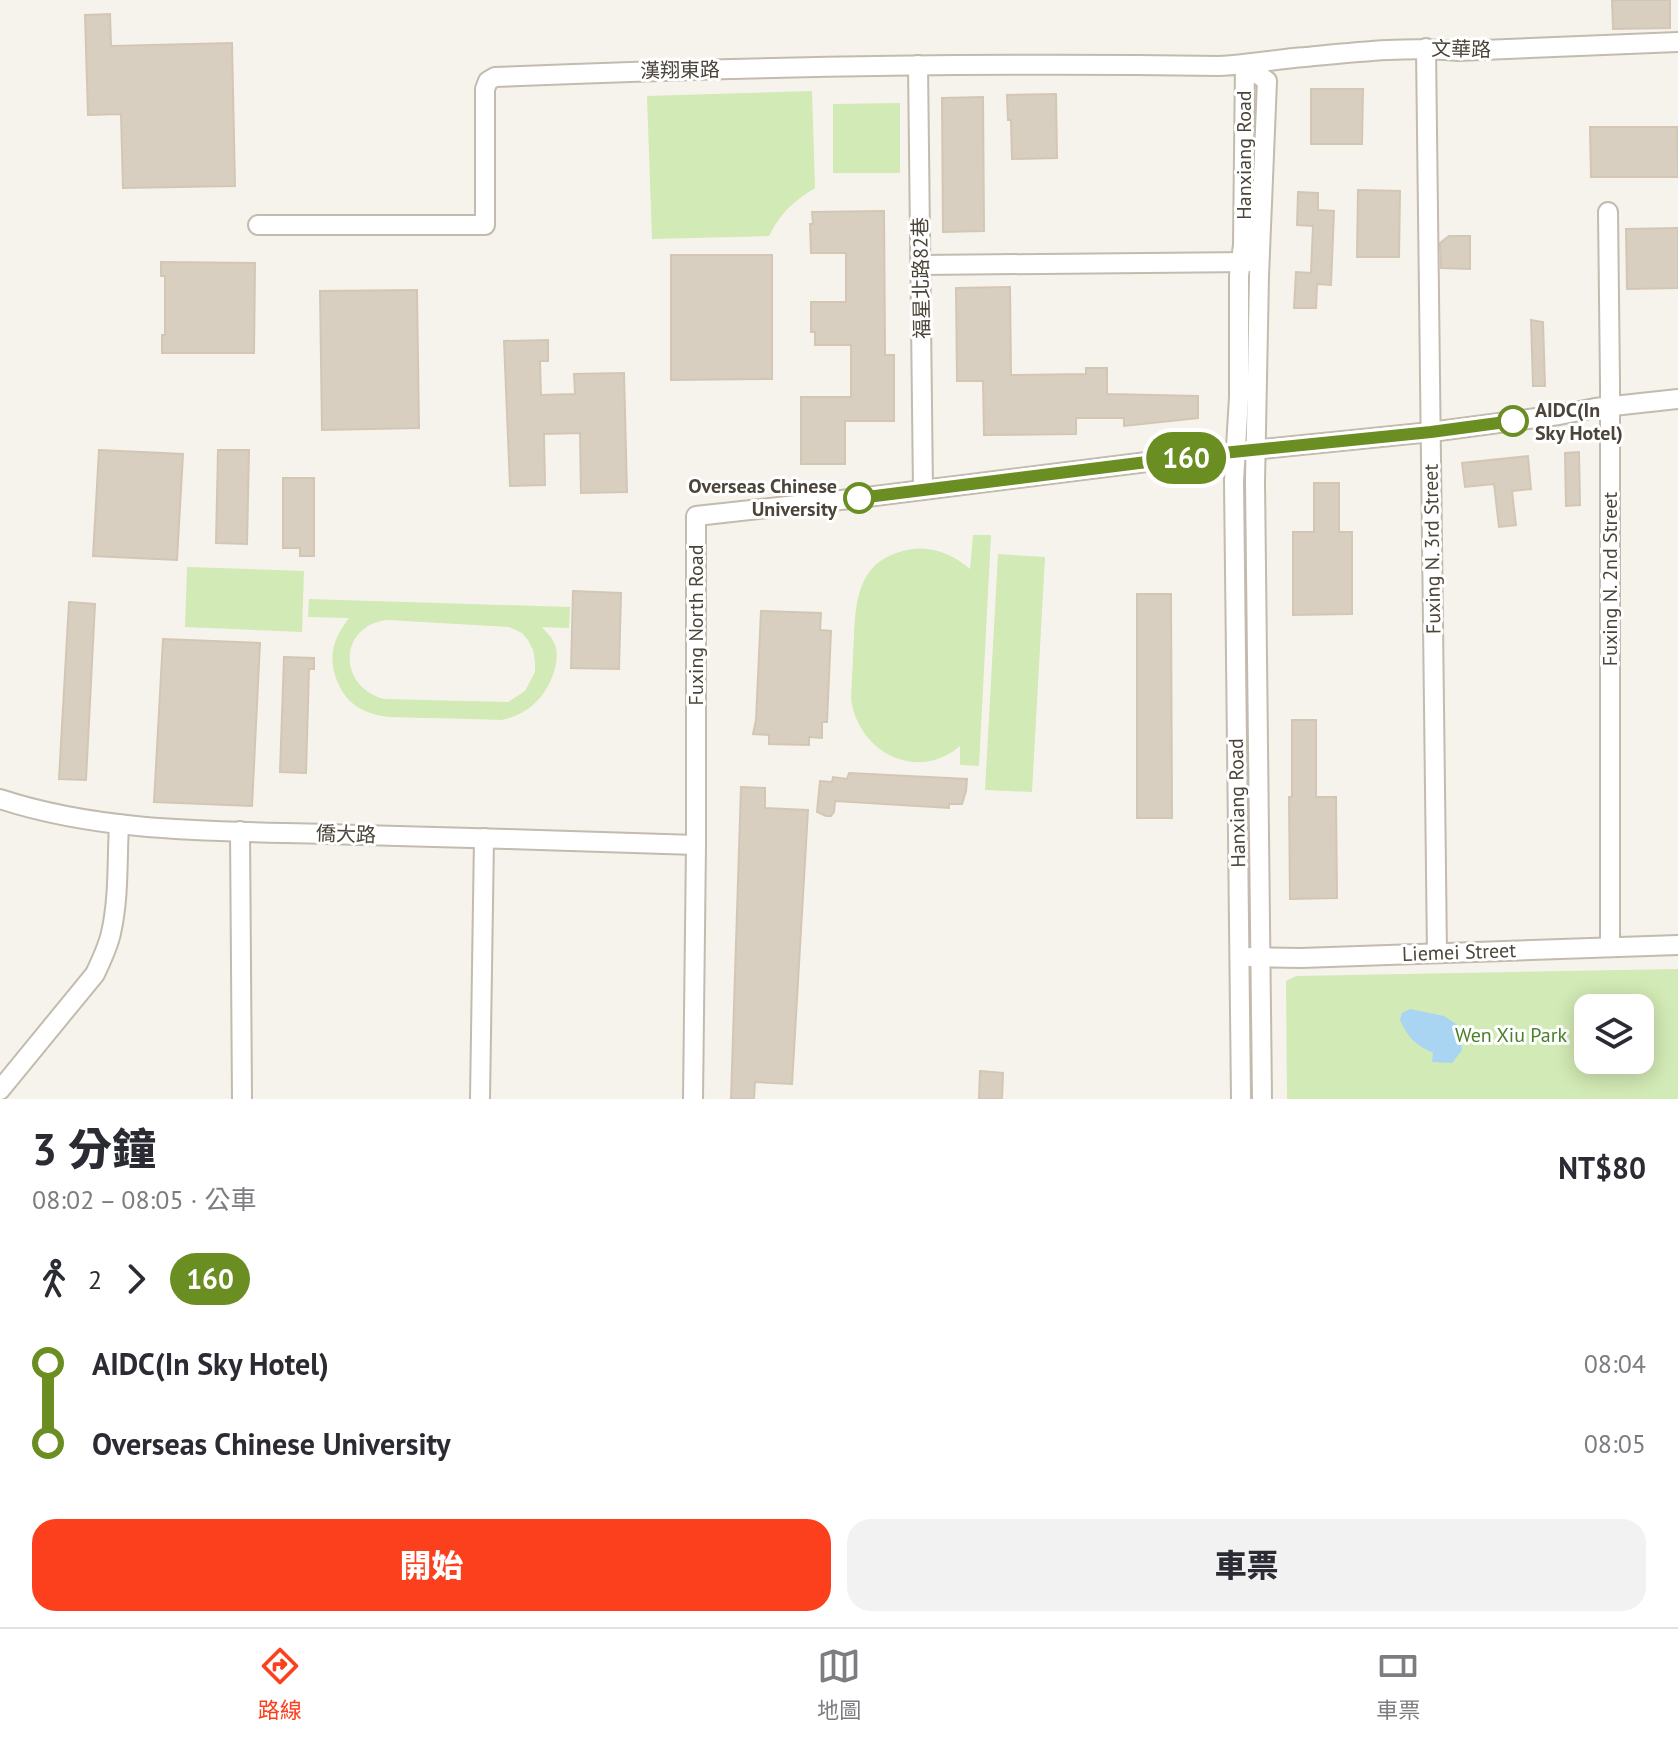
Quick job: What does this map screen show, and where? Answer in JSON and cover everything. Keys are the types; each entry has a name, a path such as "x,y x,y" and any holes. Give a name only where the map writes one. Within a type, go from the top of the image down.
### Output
{"street":[{"name":"文華路","path":"1245,65 1303,57 1426,48 1458,51 1678,42"},
{"name":"Fuxing N. 3rd Street","path":"1426,48 1437,953"},
{"name":"漢翔東路","path":"258,225 485,225 485,89 488,81 495,77 918,65 1245,65"},
{"name":"福星北路82巷","path":"918,65 923,490"},
{"name":"Hanxiang Road","path":"1245,65 1267,81 1255,488 1262,1099"},
{"name":"Hanxiang Road","path":"1241,1099 1234,496 1243,245 1245,65"},
{"name":"Fuxing N. 2nd Street","path":"1608,212 1610,946"},
{"path":"921,265 1260,262"},
{"name":"Fuxing North Road","path":"693,1099 696,516 1431,432 1678,399"},
{"name":"僑大路","path":"0,799 69,817 119,824 240,831 696,845"},
{"path":"0,1090 95,974 111,933 119,824"},
{"path":"240,831 242,1099"},
{"path":"480,1099 484,838"},
{"name":"Liemei Street","path":"1239,957 1678,945"}],"green space":[{"path":"812,91 815,188 788,208 769,236 652,239 647,96"},
{"path":"900,103 900,173 833,173 833,104"},
{"path":"973,535 991,535 979,766 960,765 960,746 943,757 926,762 892,756 877,747 865,734 856,718 851,699 859,594 870,571 879,562 907,550 941,552 970,569"},
{"path":"998,554 1045,557 1032,792 985,790"},
{"path":"187,567 304,571 302,632 185,627"},
{"path":"309,599 570,607 569,628 542,627 552,639 557,652 548,687 529,708 501,720 393,717 372,714 360,708 342,691 332,659 334,644 349,618 308,617","holes":["388,620 509,627 528,640 533,650 535,672 525,691 508,702 385,699 369,692 351,670 353,644 360,632 372,624"]},
{"name":"Wen Xiu Park","path":"1678,969 1678,1099 1287,1099 1286,981 1296,976"}],"water":[{"path":"1410,1009 1444,1016 1459,1026 1462,1050 1452,1063 1432,1062 1433,1053 1410,1036 1400,1020 1402,1013"}],"building":[{"path":"1612,0 1670,0 1670,28 1613,29"},
{"path":"110,14 111,46 232,43 235,186 123,188 121,114 88,115 85,15"},
{"path":"1311,89 1363,89 1362,144 1311,144"},
{"path":"1056,94 1057,158 1012,159 1007,95"},
{"path":"983,97 984,231 943,232 942,98"},
{"path":"1590,127 1677,127 1678,177 1591,177"},
{"path":"1358,190 1400,191 1399,257 1357,257"},
{"path":"1298,192 1318,193 1318,210 1334,211 1331,285 1317,284 1316,308 1294,308 1296,272 1311,273 1313,226 1297,225"},
{"path":"884,211 885,355 894,355 894,421 845,421 845,464 801,464 801,397 851,397 851,345 815,345 815,332 811,332 811,302 846,302 846,253 811,253 812,212"},
{"path":"1678,228 1678,288 1627,289 1626,229"},
{"path":"1449,236 1470,236 1470,269 1441,268 1440,243"},
{"path":"671,255 772,255 772,379 671,380"},
{"path":"161,262 255,263 254,353 162,353 165,276 161,276"},
{"path":"1010,287 1011,375 1086,374 1086,368 1107,368 1107,394 1198,396 1198,418 1124,426 1124,418 1076,418 1076,434 984,435 983,381 957,381 956,288"},
{"path":"417,290 419,428 322,430 320,291"},
{"path":"1531,320 1543,322 1545,386 1533,386"},
{"path":"548,340 548,361 540,361 541,395 575,394 574,374 624,373 627,492 581,493 580,433 544,434 545,485 510,486 504,341"},
{"path":"99,450 183,454 177,560 93,556"},
{"path":"218,450 249,450 247,544 216,543"},
{"path":"1579,452 1580,505 1566,506 1565,453"},
{"path":"1528,456 1531,489 1512,491 1516,525 1499,527 1494,484 1465,487 1462,463"},
{"path":"283,478 314,478 314,556 300,556 300,548 283,548"},
{"path":"1314,483 1339,483 1339,532 1352,532 1352,614 1293,615 1293,532 1314,532"},
{"path":"573,591 621,593 619,669 571,668"},
{"path":"1137,594 1171,594 1172,818 1137,818"},
{"path":"69,602 95,604 86,780 59,779"},
{"path":"761,611 821,613 820,630 831,631 827,722 822,722 822,738 809,737 809,745 769,744 769,735 753,734"},
{"path":"163,639 260,643 252,806 154,802"},
{"path":"284,657 314,658 314,669 309,669 306,773 280,772"},
{"path":"1292,720 1316,720 1316,797 1336,797 1337,898 1290,899"},
{"path":"849,773 967,779 966,791 962,804 949,804 949,808 835,801 831,816 817,812 820,781 832,782 833,777 847,779"},
{"path":"741,787 765,788 765,808 808,810 792,1084 755,1082 754,1099 731,1099"},
{"path":"980,1071 1003,1073 1002,1099 979,1099"}],"bus line":[{"name":"160","path":"859,498 1203,455 1513,421"}],"place":[{"name":"AIDC(In Sky Hotel)","path":"1513,421"},
{"name":"Overseas Chinese University","path":"859,498"}]}
